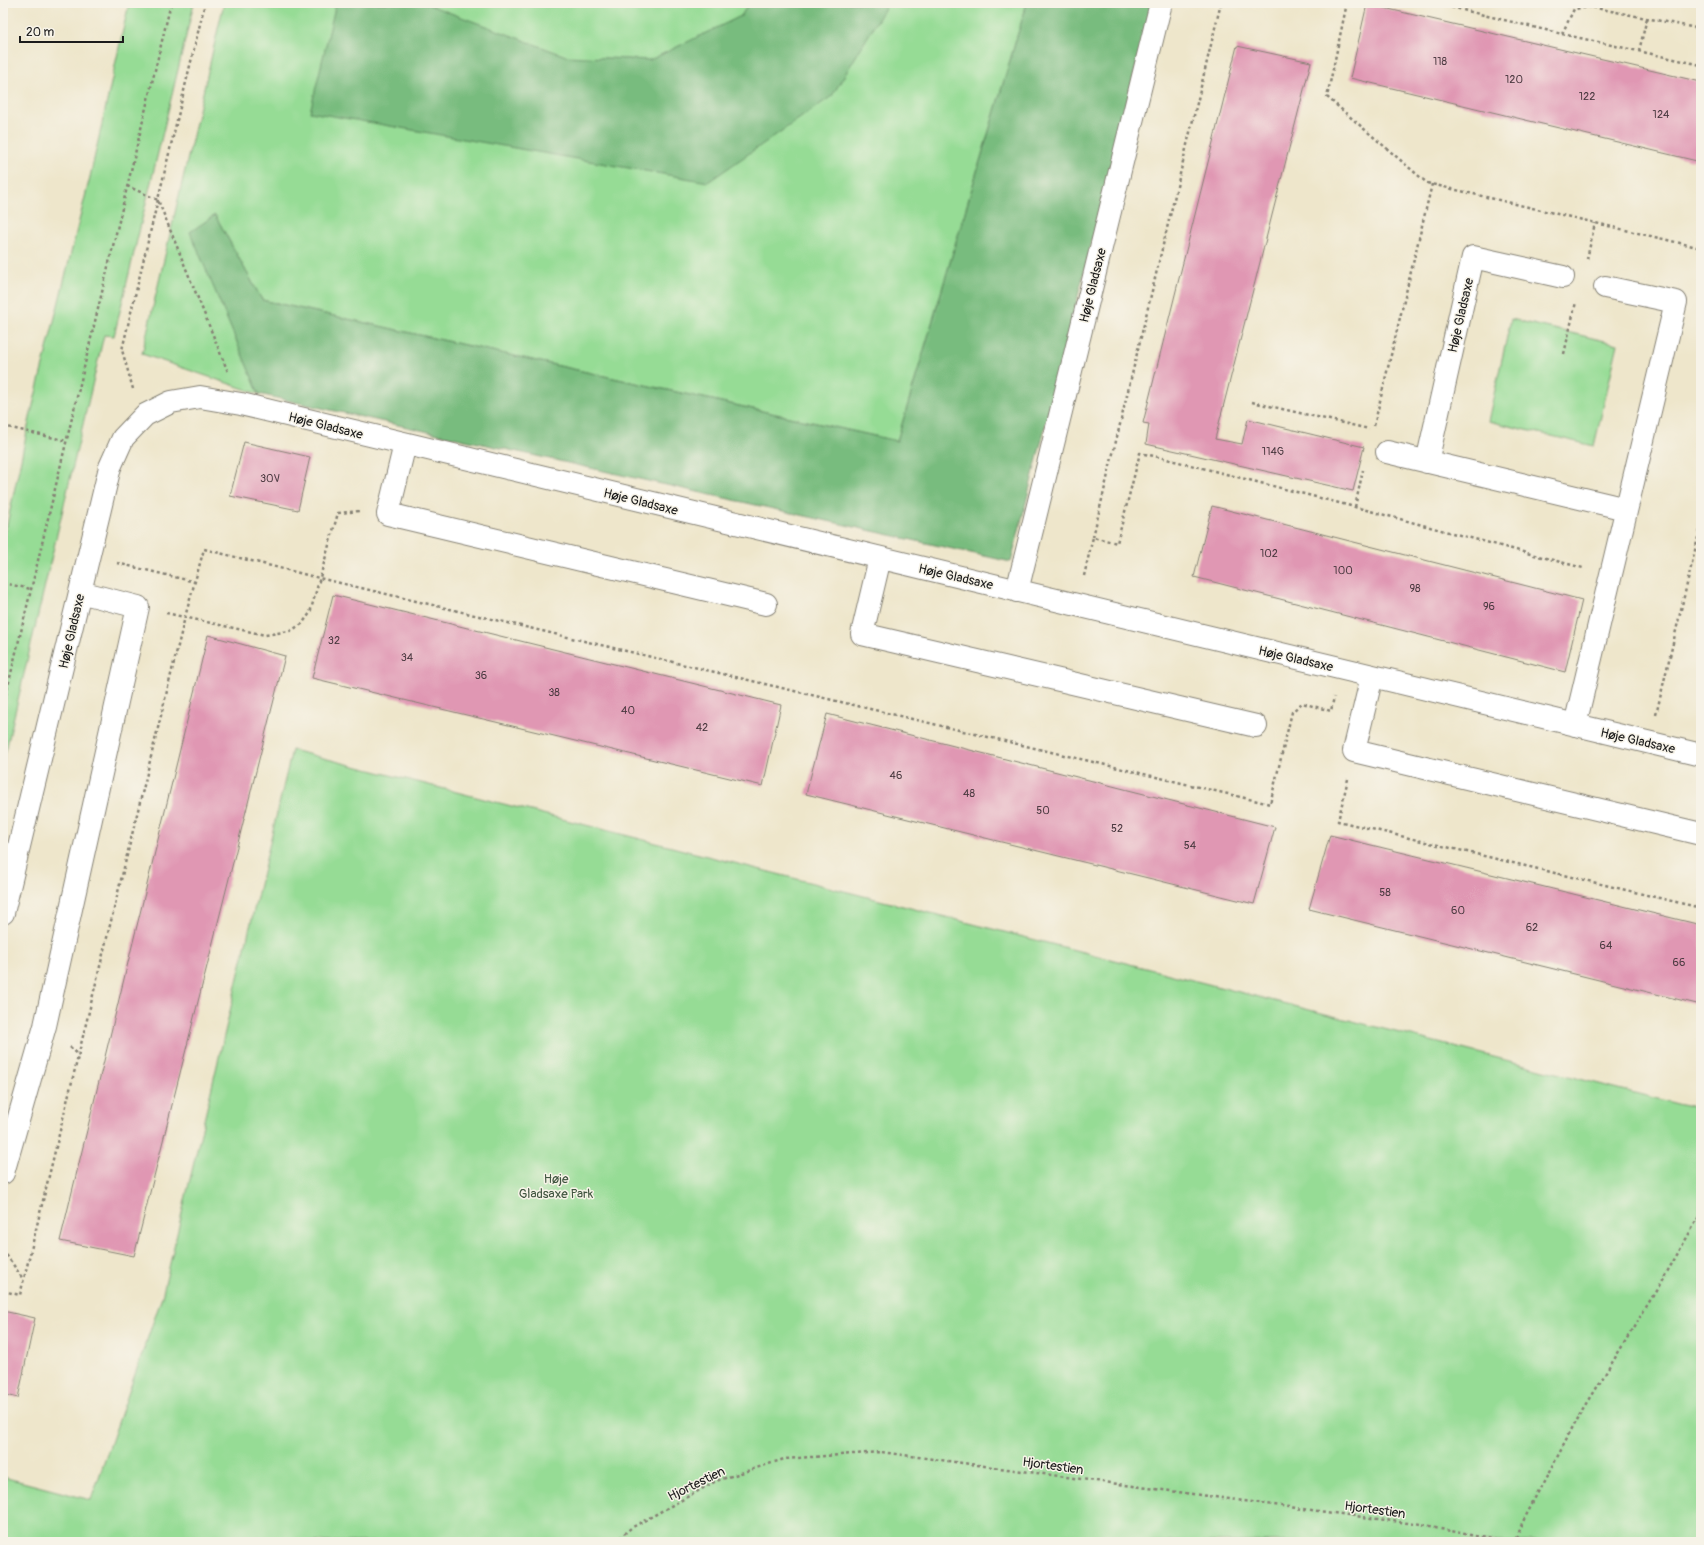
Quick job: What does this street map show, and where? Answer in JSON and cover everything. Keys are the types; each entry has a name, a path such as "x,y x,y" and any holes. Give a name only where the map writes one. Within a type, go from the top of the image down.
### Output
{"street":[{"name":"Høje Gladsaxe","path":"1017,591 1161,3"},
{"name":"Høje Gladsaxe","path":"1427,462 1473,258 1563,277"},
{"path":"1575,724 1676,302 1604,287"},
{"name":"Høje Gladsaxe","path":"3,913 110,467 123,438 145,415 171,402 200,397 241,404 1701,755"},
{"path":"405,444 388,514 766,604"},
{"path":"1387,452 1626,509"},
{"path":"880,558 862,634 1256,726"},
{"path":"3,1173 45,1026 138,607 80,592"},
{"path":"1372,676 1354,751 1701,834"}],"path":[{"path":"3,707 170,3"},
{"path":"141,419 122,350 205,3"},
{"path":"1076,605 1221,3"},
{"path":"1347,3 1327,97 1428,183 1701,248"},
{"path":"1434,3 1562,34 1701,65"},
{"path":"1562,34 1574,9 1591,5 1701,29"},
{"path":"1639,51 1647,18"},
{"path":"1252,402 1373,430 1432,184"},
{"path":"127,186 158,200 241,404"},
{"path":"3,426 67,441"},
{"path":"1093,537 1117,543 1140,453 1355,507 1611,575"},
{"path":"1355,507 1364,468"},
{"path":"138,607 265,635 290,631 302,624 310,613 338,513 390,510"},
{"path":"1650,742 1701,525"},
{"path":"3,1291 20,1295 185,617 204,549 319,578 1270,804 1292,712 1302,703 1331,711 1342,668"},
{"path":"88,556 195,582"},
{"path":"3,583 31,589"},
{"path":"1354,751 1338,821 1701,908"},
{"path":"1512,1542 1577,1420 1659,1286 1701,1213"},
{"path":"3,1250 23,1279"},
{"name":"Hjortestien","path":"615,1542 631,1528 716,1481 784,1459 881,1452 1415,1524 1507,1542"}],"green space":[{"path":"129,3 194,3 114,336 104,335 3,763 3,543 31,413 90,177"},
{"path":"224,3 1027,3 897,441 262,300 215,215 191,232 259,394 142,354"},
{"path":"336,3 424,3 566,56 650,60 741,16 749,3 888,3 832,96 708,182 310,112"},
{"path":"1027,3 1152,3 1011,562 259,394 190,232 215,215 262,300 897,441"},
{"path":"1511,319 1618,344 1594,446 1488,421"},
{"name":"Høje Gladsaxe Park","path":"292,750 1701,1110 1701,1542 3,1542 3,1477 91,1500 162,1297"}],"building":[{"path":"1367,4 1701,82 1701,162 1350,78"},
{"path":"1237,46 1311,62 1215,439 1242,444 1248,419 1364,447 1353,491 1146,444 1149,424 1143,423"},
{"path":"244,442 310,457 298,510 230,496"},
{"path":"1212,506 1582,600 1565,672 1194,577"},
{"path":"333,595 781,705 763,786 312,678"},
{"path":"208,635 285,656 134,1256 60,1241"},
{"path":"1701,680 1701,694 1697,693"},
{"path":"827,714 1275,827 1254,904 806,794"},
{"path":"1330,835 1701,925 1701,1005 1309,909"},
{"path":"3,1311 35,1318 18,1398 3,1394"}]}
